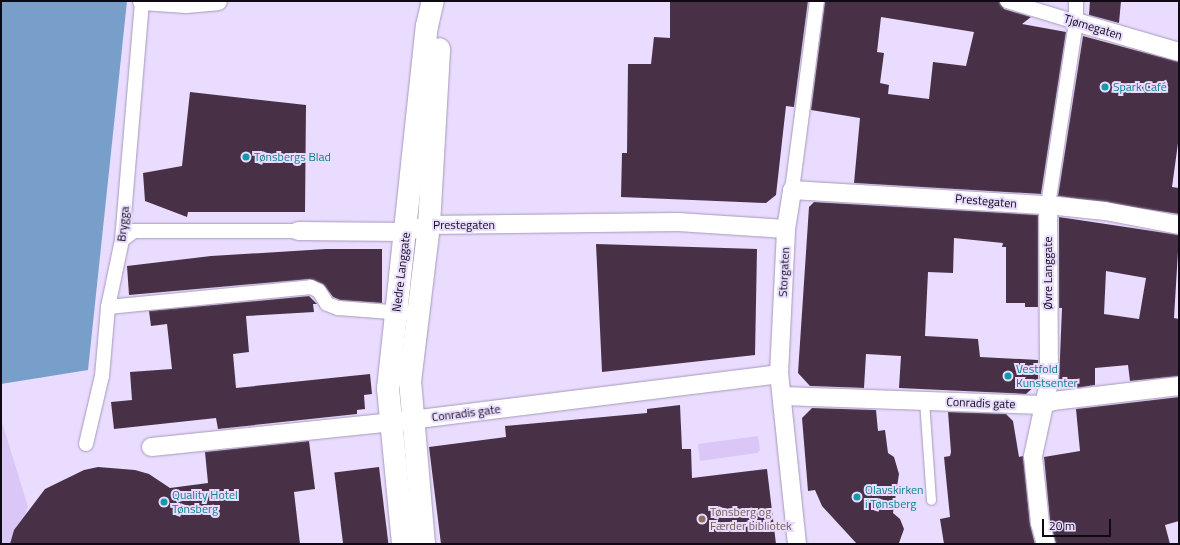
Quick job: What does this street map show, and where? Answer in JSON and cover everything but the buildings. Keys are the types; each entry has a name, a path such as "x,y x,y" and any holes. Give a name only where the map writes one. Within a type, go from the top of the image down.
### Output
{"main road":[{"name":"Nedre Langgate","path":"403,544 390,421 388,381 427,26 433,1"},
{"name":"Nedre Langgate","path":"424,544 411,420 410,382 429,225 441,26 440,1"}],"street":[{"path":"142,1 186,4 218,1"},
{"name":"Brygga","path":"86,444 102,376 108,307 122,240 142,1"},
{"name":"Storgaten","path":"797,544 779,374 786,229 817,1"},
{"name":"Tjømegaten","path":"1007,1 1179,52"},
{"name":"Øvre Langgate","path":"1046,544 1040,523 1033,456 1049,382 1048,205 1076,22 1076,1"},
{"name":"Prestegaten","path":"792,190 1048,205 1105,211 1179,225"},
{"name":"Prestegaten","path":"122,240 134,231 405,232 429,225 678,222 786,229"},
{"path":"108,307 311,287 319,291 327,304 338,308 396,312 418,316"},
{"name":"Conradis gate","path":"151,447 411,420 779,374"},
{"name":"Conradis gate","path":"782,396 1043,405 1053,401 1084,400 1179,386"}],"lane":[{"path":"924,400 931,500"}],"shaded area":[{"path":"1,419 28,507 14,544 1,544"},
{"path":"758,436 760,450 757,453 700,461 698,444"}],"water":[{"path":"1,1 127,1 88,370 1,384"}],"place":[{"name":"Spark Café","path":"1105,87"},
{"name":"Tønsbergs Blad","path":"246,157"},
{"name":"Vestfold Kunstsenter","path":"1008,376"},
{"name":"Olavskirken i Tønsberg","path":"857,497"},
{"name":"Quality Hotel Tønsberg","path":"164,502"},
{"name":"Tønsberg og Færder bibliotek","path":"702,519"}]}
